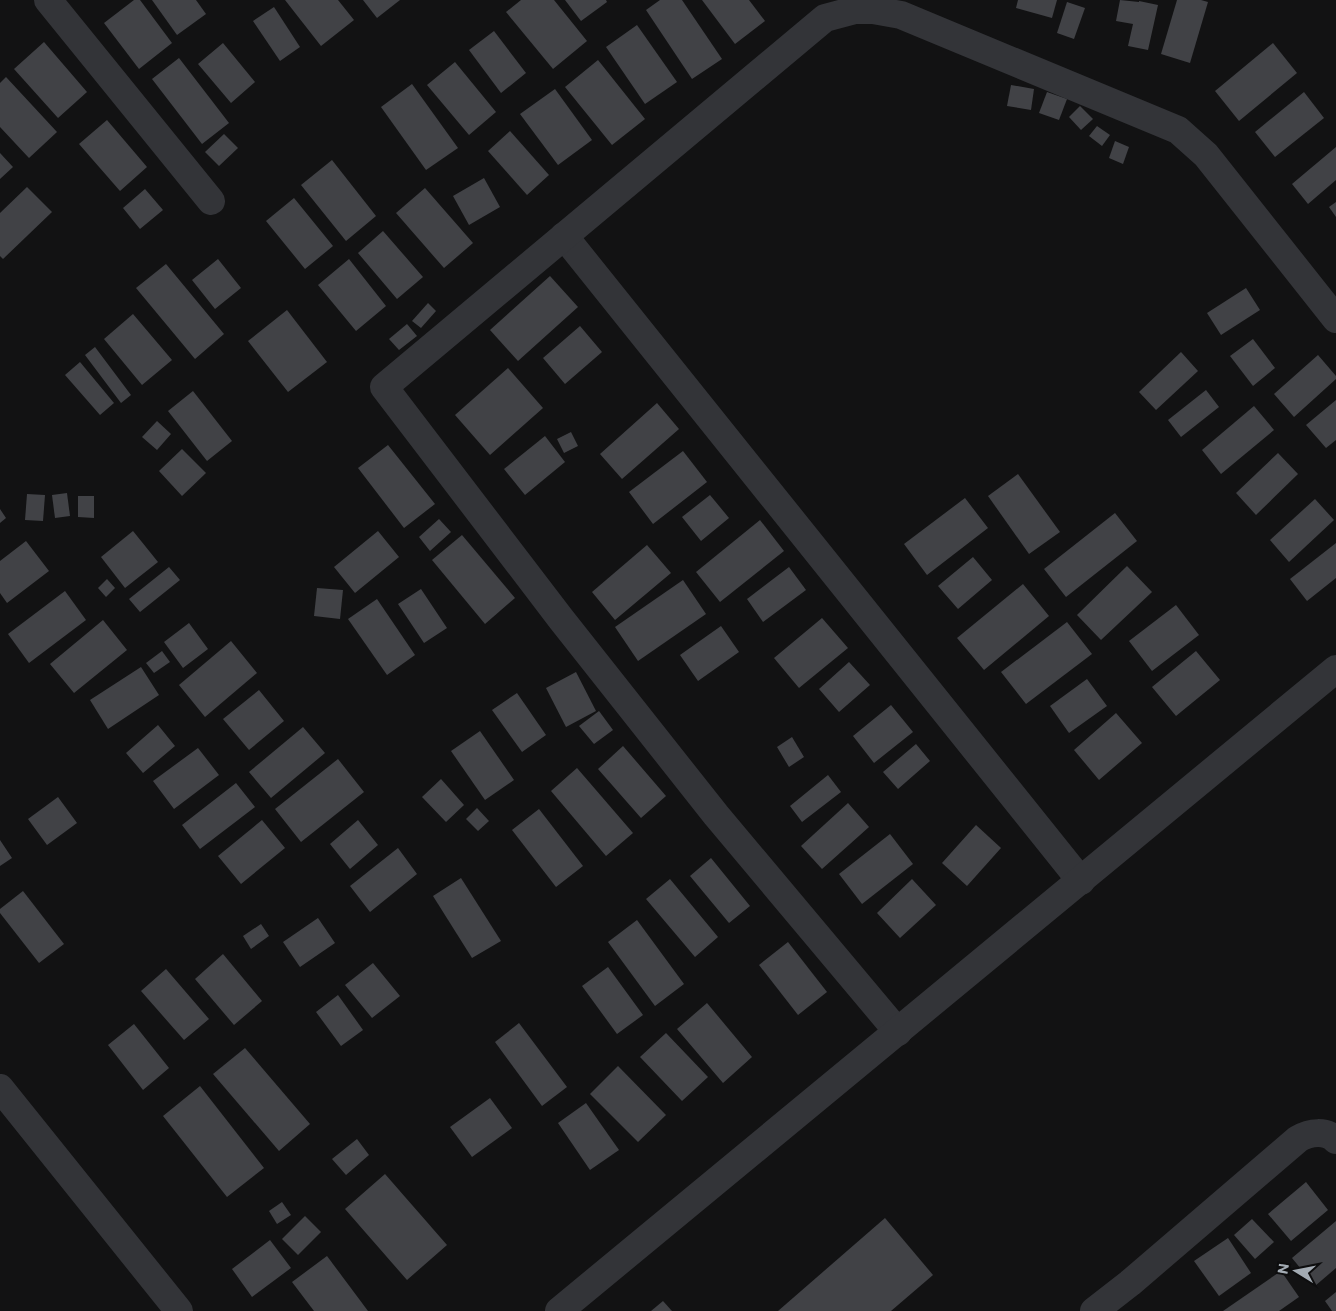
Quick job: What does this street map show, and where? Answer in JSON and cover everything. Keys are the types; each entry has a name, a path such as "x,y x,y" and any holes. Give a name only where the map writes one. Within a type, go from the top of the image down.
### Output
{"street":[{"path":"48,0 211,201"},
{"path":"898,1032 710,807 561,619 384,387 825,18 855,10 874,10 901,15 1178,130 1206,155 1336,319"},
{"path":"564,236 1081,881"},
{"path":"559,1311 1336,669"},
{"path":"0,1088 179,1311"},
{"path":"1094,1311 1130,1283 1298,1139 1308,1134 1318,1133 1329,1135 1336,1140"}],"building":[{"path":"134,0 140,0 172,43 139,69 104,23"},
{"path":"152,0 196,0 206,14 177,35"},
{"path":"285,0 338,0 354,20 321,46"},
{"path":"363,0 400,0 377,18"},
{"path":"521,0 554,0 587,41 553,69 506,12"},
{"path":"565,0 606,0 607,2 581,21"},
{"path":"660,0 682,0 722,59 692,79 646,10"},
{"path":"702,0 749,0 765,21 735,44"},
{"path":"1018,0 1057,0 1052,18 1016,8"},
{"path":"1120,0 1158,5 1148,50 1128,46 1133,24 1116,21"},
{"path":"1177,0 1201,0 1208,2 1190,63 1161,54"},
{"path":"1067,2 1085,8 1074,39 1057,33"},
{"path":"274,7 300,47 280,61 253,21"},
{"path":"637,25 677,82 645,104 606,47"},
{"path":"494,31 526,73 501,93 469,50"},
{"path":"44,42 87,92 58,118 14,69"},
{"path":"223,43 255,82 231,103 198,64"},
{"path":"1273,43 1297,73 1239,121 1215,91"},
{"path":"179,58 229,123 202,144 152,79"},
{"path":"598,60 645,119 612,145 565,87"},
{"path":"455,62 496,112 469,135 427,85"},
{"path":"6,77 57,132 29,158 0,127 0,83"},
{"path":"412,84 458,148 426,170 381,107"},
{"path":"1011,85 1034,89 1031,110 1007,106"},
{"path":"555,89 592,140 558,165 520,114"},
{"path":"1047,92 1067,99 1059,120 1039,113"},
{"path":"1304,92 1324,118 1275,157 1255,132"},
{"path":"1080,106 1093,119 1081,130 1069,117"},
{"path":"107,120 147,167 120,191 79,144"},
{"path":"1097,126 1110,135 1102,146 1089,136"},
{"path":"510,131 549,175 527,195 488,151"},
{"path":"224,134 238,148 219,166 205,152"},
{"path":"1115,141 1129,147 1123,164 1109,158"},
{"path":"1336,147 1336,180 1308,204 1292,184"},
{"path":"0,153 13,167 0,179"},
{"path":"332,160 376,216 346,241 301,185"},
{"path":"484,178 500,207 469,225 453,196"},
{"path":"27,187 52,212 3,259 0,256 0,213"},
{"path":"425,188 473,243 444,268 396,213"},
{"path":"145,189 163,210 140,229 123,208"},
{"path":"294,198 333,246 305,269 266,221"},
{"path":"1336,202 1336,217 1329,207"},
{"path":"383,231 423,277 397,299 358,253"},
{"path":"218,259 241,288 215,309 192,280"},
{"path":"349,259 386,306 356,331 318,285"},
{"path":"166,264 224,334 195,359 136,288"},
{"path":"550,276 578,307 518,361 490,330"},
{"path":"1246,288 1260,310 1221,335 1207,313"},
{"path":"428,303 436,311 421,328 412,321"},
{"path":"287,310 327,362 288,392 248,341"},
{"path":"133,314 172,360 142,385 104,339"},
{"path":"407,324 417,336 399,350 389,339"},
{"path":"580,326 602,352 565,384 543,358"},
{"path":"1253,339 1275,368 1253,386 1230,356"},
{"path":"95,347 131,395 121,403 85,355"},
{"path":"1181,352 1198,371 1156,410 1139,392"},
{"path":"1318,355 1336,376 1336,379 1294,417 1274,394"},
{"path":"80,362 114,403 100,415 65,375"},
{"path":"508,368 543,408 490,455 455,415"},
{"path":"1206,390 1219,407 1181,437 1168,420"},
{"path":"193,391 232,441 207,461 168,411"},
{"path":"1336,400 1336,440 1326,448 1306,425"},
{"path":"657,403 679,429 622,479 600,454"},
{"path":"1254,406 1274,430 1221,474 1202,450"},
{"path":"157,421 171,434 157,450 142,437"},
{"path":"571,432 578,446 564,453 557,439"},
{"path":"545,436 565,462 525,495 504,469"},
{"path":"388,445 435,504 404,528 358,468"},
{"path":"182,449 206,473 182,496 159,471"},
{"path":"683,451 707,482 653,524 629,492"},
{"path":"1278,453 1298,474 1256,515 1236,493"},
{"path":"1018,474 1060,532 1029,554 988,496"},
{"path":"67,493 70,516 55,518 52,495"},
{"path":"27,494 45,495 43,521 25,520"},
{"path":"710,495 729,518 701,541 682,517"},
{"path":"78,496 94,496 94,518 78,517"},
{"path":"965,498 988,528 927,575 904,544"},
{"path":"1315,499 1334,520 1289,562 1270,540"},
{"path":"0,509 6,518 0,523"},
{"path":"1115,513 1137,541 1066,597 1044,569"},
{"path":"439,519 451,532 430,551 419,537"},
{"path":"760,520 784,551 720,602 696,572"},
{"path":"133,531 158,562 125,588 101,557"},
{"path":"378,531 399,557 355,593 334,567"},
{"path":"462,535 515,598 485,624 432,560"},
{"path":"26,541 49,571 7,603 0,593 0,561"},
{"path":"1336,543 1336,578 1307,601 1290,579"},
{"path":"647,545 671,573 615,620 592,592"},
{"path":"973,557 992,580 958,609 938,586"},
{"path":"1127,566 1152,592 1101,640 1077,615"},
{"path":"169,567 180,580 140,612 129,599"},
{"path":"789,567 806,590 763,622 747,599"},
{"path":"107,579 115,588 106,597 98,588"},
{"path":"683,580 706,614 638,661 615,627"},
{"path":"1023,584 1049,616 984,670 957,638"},
{"path":"317,588 343,590 340,619 314,616"},
{"path":"421,589 447,628 424,643 398,604"},
{"path":"65,591 86,620 29,663 8,634"},
{"path":"377,599 415,655 387,675 348,619"},
{"path":"1176,605 1199,635 1152,671 1129,641"},
{"path":"822,618 848,648 799,688 774,658"},
{"path":"103,620 127,650 74,693 50,664"},
{"path":"1067,622 1092,654 1026,704 1001,672"},
{"path":"189,623 208,649 183,668 164,642"},
{"path":"721,626 739,652 698,681 680,655"},
{"path":"231,641 257,673 205,717 179,685"},
{"path":"162,651 170,662 154,673 146,663"},
{"path":"1196,651 1220,680 1176,716 1152,687"},
{"path":"849,662 870,685 839,712 819,689"},
{"path":"141,667 159,695 108,729 90,700"},
{"path":"576,672 596,711 566,727 546,688"},
{"path":"1087,679 1107,706 1069,733 1050,706"},
{"path":"259,690 284,721 249,750 223,719"},
{"path":"517,693 546,735 522,752 492,710"},
{"path":"891,705 913,732 874,763 853,736"},
{"path":"599,711 613,730 594,744 579,726"},
{"path":"1116,713 1142,743 1099,780 1074,750"},
{"path":"158,725 175,746 143,773 126,753"},
{"path":"303,727 325,753 271,798 249,772"},
{"path":"480,731 514,780 485,800 451,751"},
{"path":"792,737 804,757 789,767 777,747"},
{"path":"916,744 930,761 898,789 883,772"},
{"path":"623,746 666,796 641,818 598,769"},
{"path":"198,748 219,775 174,809 153,781"},
{"path":"338,759 364,792 301,842 275,809"},
{"path":"577,768 633,833 606,856 551,791"},
{"path":"828,775 841,792 802,822 790,806"},
{"path":"441,779 464,805 446,822 422,797"},
{"path":"236,783 255,807 200,849 182,825"},
{"path":"58,797 77,823 47,845 28,819"},
{"path":"848,803 869,827 822,869 801,846"},
{"path":"477,808 489,821 478,831 466,819"},
{"path":"539,809 583,866 556,887 512,830"},
{"path":"262,820 285,848 241,884 218,856"},
{"path":"358,820 378,845 350,869 330,844"},
{"path":"976,825 1001,848 967,886 942,863"},
{"path":"890,834 913,864 862,904 839,874"},
{"path":"0,840 12,858 0,866"},
{"path":"398,848 417,874 370,912 350,886"},
{"path":"711,858 750,906 729,923 690,876"},
{"path":"461,878 501,941 472,958 433,896"},
{"path":"670,879 718,937 695,957 646,899"},
{"path":"912,879 936,905 900,938 877,913"},
{"path":"23,891 64,944 39,963 0,913 0,909"},
{"path":"318,918 335,943 300,967 283,942"},
{"path":"637,920 684,984 655,1006 608,942"},
{"path":"261,924 269,936 251,949 243,936"},
{"path":"788,942 827,992 798,1015 759,965"},
{"path":"223,954 262,1001 234,1025 195,979"},
{"path":"373,963 400,996 372,1018 345,985"},
{"path":"608,967 643,1015 617,1034 582,986"},
{"path":"166,969 209,1019 184,1040 141,991"},
{"path":"338,995 363,1030 341,1046 316,1012"},
{"path":"707,1003 752,1057 723,1083 677,1029"},
{"path":"519,1023 567,1087 542,1106 495,1042"},
{"path":"134,1024 169,1068 143,1090 108,1045"},
{"path":"666,1033 708,1077 682,1101 640,1057"},
{"path":"245,1048 310,1124 279,1151 213,1074"},
{"path":"618,1066 666,1115 638,1142 590,1094"},
{"path":"200,1086 264,1168 227,1197 163,1116"},
{"path":"490,1098 512,1128 472,1157 450,1127"},
{"path":"586,1103 619,1150 590,1170 558,1123"},
{"path":"357,1139 369,1155 346,1175 332,1159"},
{"path":"385,1174 447,1245 407,1280 345,1209"},
{"path":"1306,1182 1328,1210 1291,1241 1268,1214"},
{"path":"282,1202 291,1215 277,1224 269,1211"},
{"path":"305,1216 321,1232 298,1255 282,1239"},
{"path":"885,1218 933,1275 891,1311 778,1311"},
{"path":"1252,1219 1274,1242 1255,1259 1234,1235"},
{"path":"1336,1221 1336,1268 1315,1286 1292,1258"},
{"path":"1228,1238 1251,1273 1219,1296 1194,1261"},
{"path":"270,1240 291,1268 252,1297 232,1269"},
{"path":"327,1256 368,1311 314,1311 292,1282"},
{"path":"1281,1271 1299,1297 1279,1311 1223,1311"},
{"path":"1336,1292 1336,1311 1332,1311 1325,1301"},
{"path":"663,1301 672,1311 651,1311"}]}
